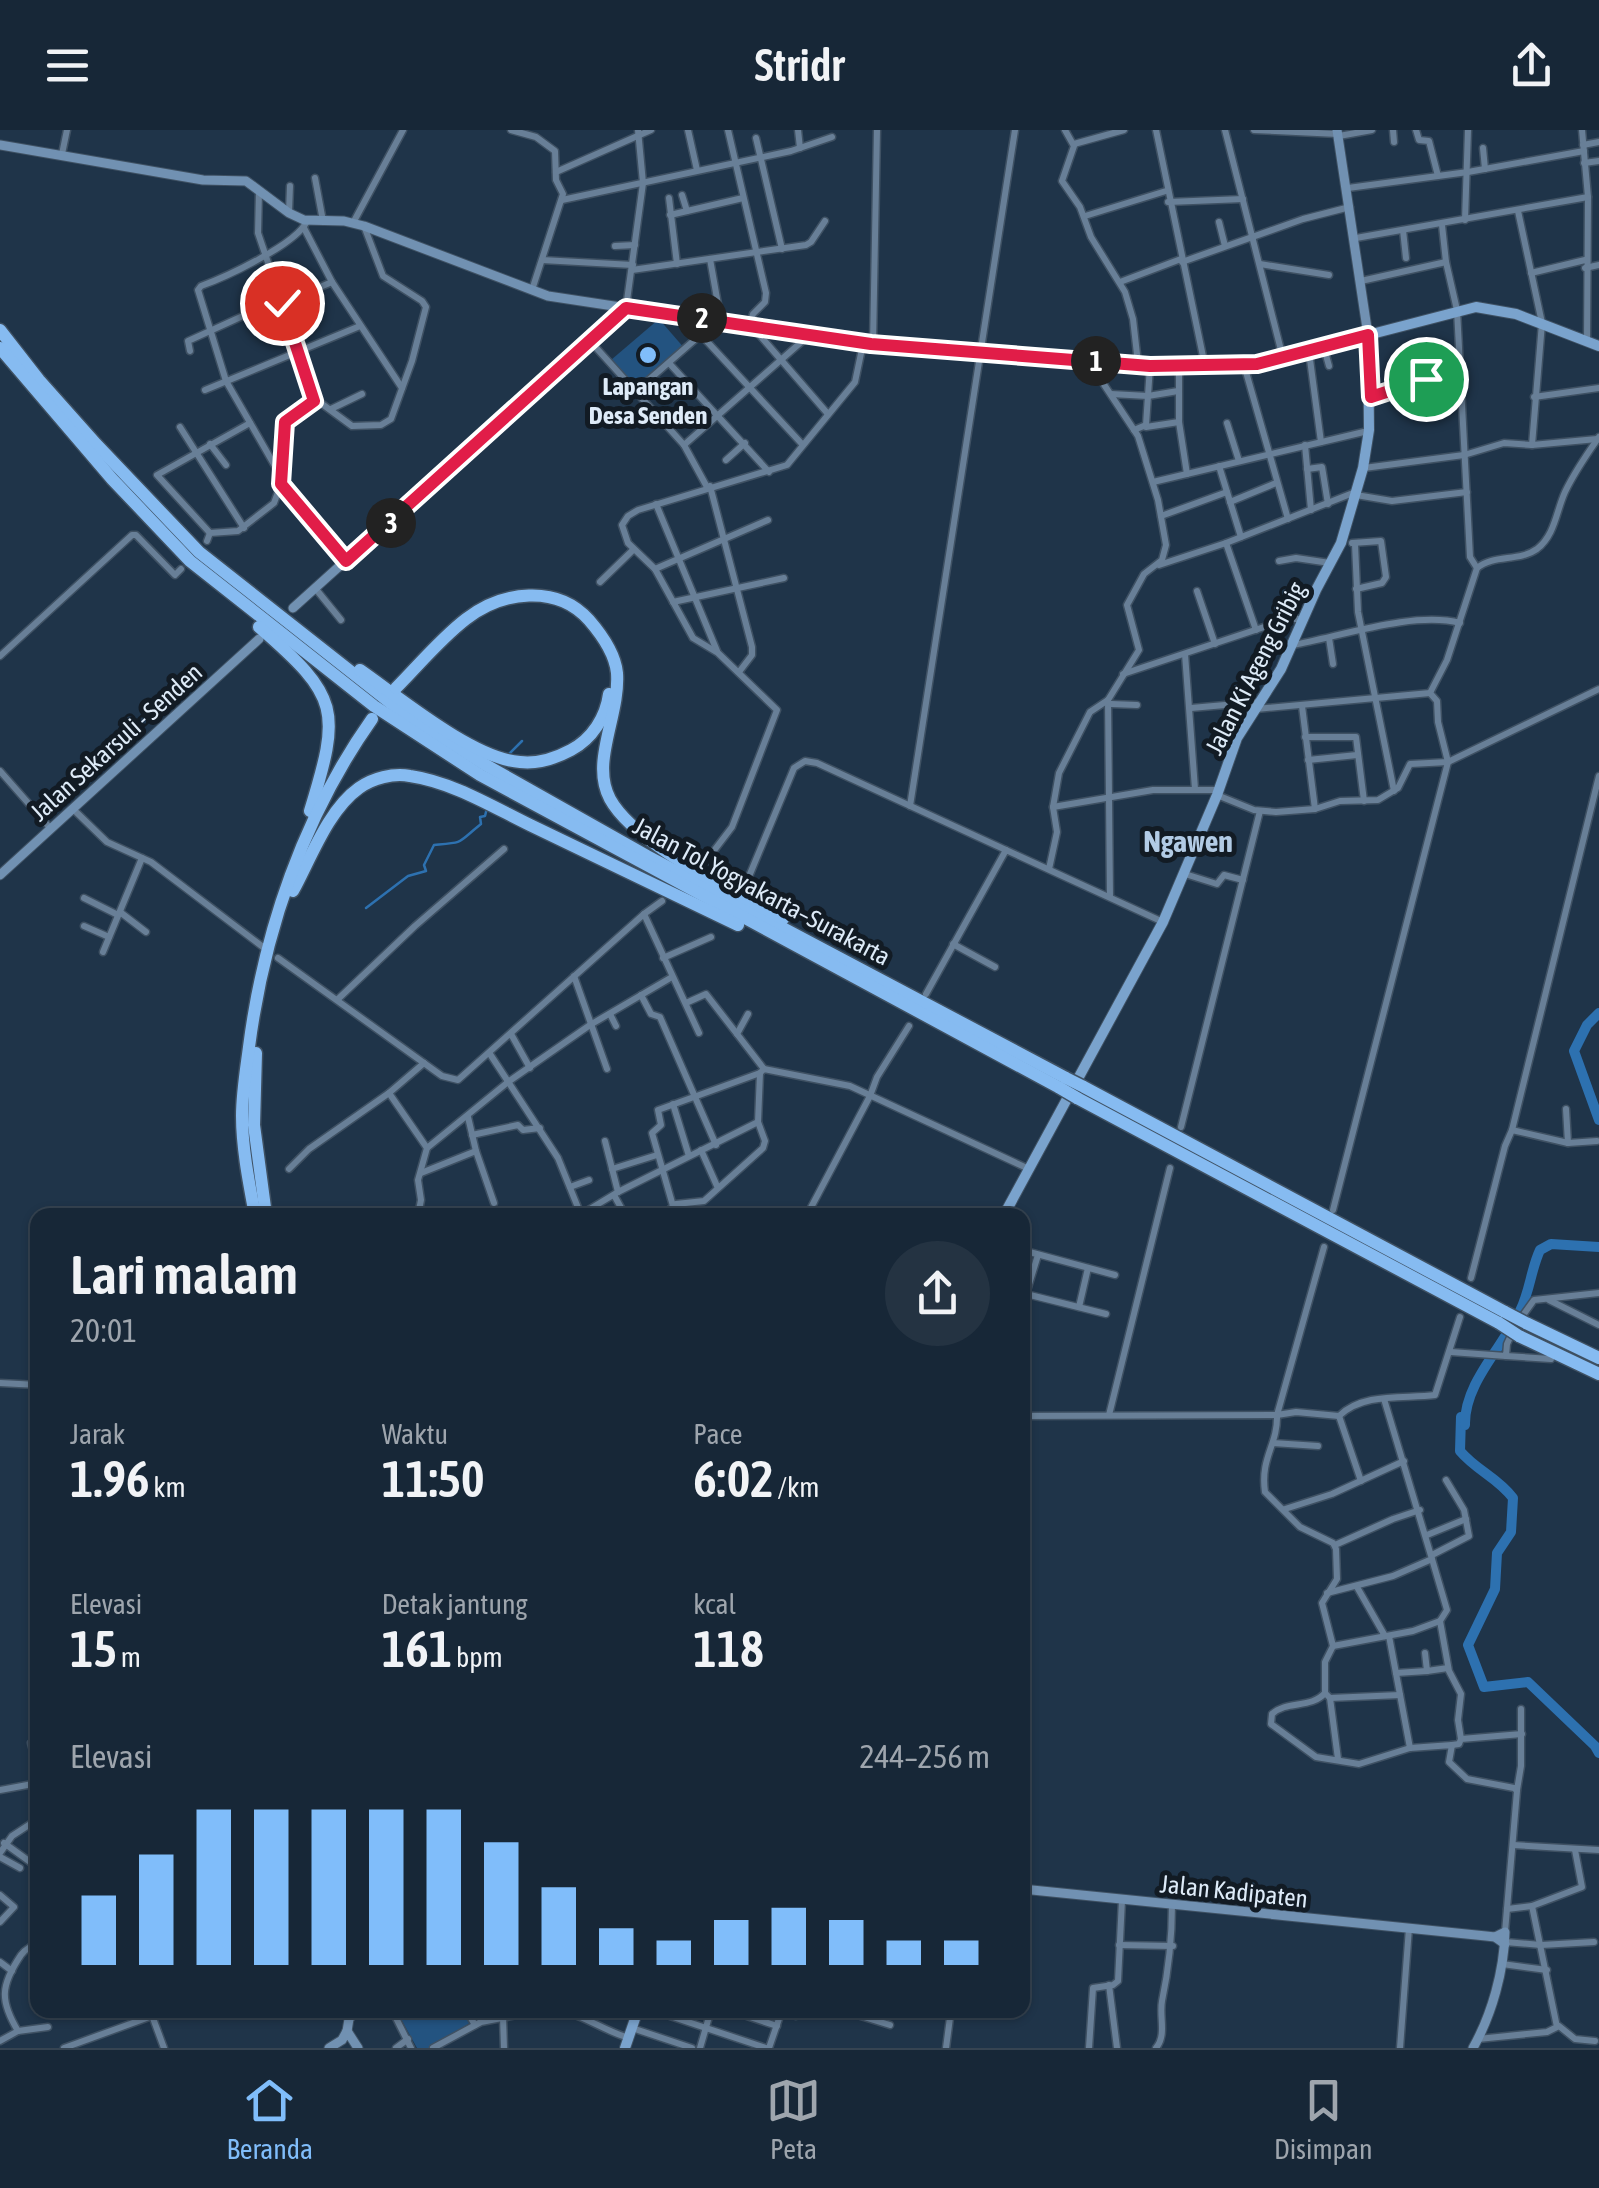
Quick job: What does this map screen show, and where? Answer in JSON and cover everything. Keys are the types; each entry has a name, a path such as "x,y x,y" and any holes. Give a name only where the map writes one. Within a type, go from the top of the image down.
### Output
{"highway":[{"name":"Jalan Tol Yogyakarta–Surakarta","path":"0,330 92,448"},
{"name":"Jalan Tol Yogyakarta–Surakarta","path":"0,348 116,475 186,565 374,706 480,775 880,993 1063,1083"},
{"name":"Jalan Tol Yogyakarta–Surakarta","path":"116,475 259,601 397,708 484,764 1079,1092 1502,1317 1599,1374"},
{"path":"186,565 294,657 327,700 331,727 270,964 257,1039 254,1125 265,1208"},
{"path":"259,601 468,742 495,757 536,762 566,752 596,729 608,708 609,666 592,634 562,608 531,602 472,624 398,690 467,618 496,602 529,594 565,600 598,630 616,667 616,710 602,770 618,812 653,842 954,1020"},
{"path":"254,1208 242,1105 260,972 290,890 332,797 375,721"},
{"path":"290,890 347,800 377,779 412,776 464,793 880,993"},
{"name":"Jalan Tol Yogyakarta–Surakarta","path":"1523,1330 1599,1358"}],"main road":[{"path":"1368,335 1456,310 1490,308 1593,344"},
{"name":"Jalan Ki Ageng Gribig","path":"1008,1208 1163,922 1237,738 1293,645 1341,543 1370,430 1368,335"}],"street":[{"path":"62,154 66,130"},
{"path":"358,224 403,130"},
{"path":"511,130 536,137 554,148 558,158 556,172 562,200 532,290"},
{"path":"556,172 651,130"},
{"path":"688,130 697,170"},
{"path":"728,130 766,298 750,324"},
{"path":"798,130 800,148"},
{"path":"704,865 732,828 777,712 774,704 740,672 692,638 655,569 633,550 624,536 624,521 633,512 656,504 786,465 855,382 869,344 877,130"},
{"path":"910,806 1016,130"},
{"path":"1066,130 1074,144"},
{"path":"1121,130 1095,133 1074,144 1062,181 1120,282 1133,319 1138,365"},
{"path":"1156,130 1205,366"},
{"path":"1225,130 1284,358"},
{"path":"1254,130 1372,130"},
{"path":"1393,130 1394,142"},
{"path":"1416,130 1419,140 1430,141 1438,176"},
{"path":"1465,220 1468,130"},
{"path":"1582,130 1588,197 1585,264 1593,344"},
{"path":"294,608 626,308 643,184 639,133"},
{"path":"346,561 281,479 226,381 199,288 236,273 306,224 358,224 548,296 626,308 869,344 1150,366 1244,365 1368,335 1338,133"},
{"path":"562,200 736,164 832,137"},
{"path":"756,138 782,249"},
{"path":"1348,188 1484,170 1599,142"},
{"path":"0,144 255,187 306,224 332,282 402,388"},
{"path":"1484,148 1484,170"},
{"path":"1584,163 1599,162"},
{"path":"315,178 323,221"},
{"path":"289,213 290,186"},
{"path":"255,187 257,224 314,401"},
{"path":"1085,216 1166,191"},
{"path":"682,195 688,210"},
{"path":"1356,238 1588,197"},
{"path":"669,198 677,264"},
{"path":"670,214 743,198"},
{"path":"1168,202 1243,199"},
{"path":"1120,282 1351,206"},
{"path":"1518,211 1542,323 1532,444"},
{"path":"542,260 632,268 677,264 809,244 825,221"},
{"path":"1219,222 1225,246"},
{"path":"250,423 157,475 209,537 244,528 274,503 281,479 285,422 314,401 321,401 352,426 385,424 397,410 426,307 383,276 358,224"},
{"path":"1430,693 1460,623 1476,568 1470,558 1456,310 1442,225"},
{"path":"1403,230 1406,258"},
{"path":"615,246 635,245"},
{"path":"710,259 719,320"},
{"path":"1361,280 1446,262"},
{"path":"1260,264 1328,274"},
{"path":"1532,273 1599,265"},
{"path":"190,351 188,340 332,282"},
{"path":"636,392 719,320"},
{"path":"750,324 828,414"},
{"path":"206,390 360,326"},
{"path":"684,445 810,334"},
{"path":"701,335 802,444"},
{"path":"590,341 684,445 708,487 753,652 740,672"},
{"path":"1324,348 1329,366"},
{"path":"1309,352 1320,442"},
{"path":"1103,361 1102,380 1134,430 1153,482 1166,545 1158,566"},
{"path":"669,363 769,472"},
{"path":"1244,365 1288,519"},
{"path":"1146,427 1150,366"},
{"path":"1179,367 1179,422 1187,474"},
{"path":"1371,397 1434,377 1460,374"},
{"path":"1534,397 1599,388"},
{"path":"1110,394 1148,396 1178,391"},
{"path":"331,410 362,394"},
{"path":"1134,430 1179,422"},
{"path":"1227,423 1239,461"},
{"path":"180,426 244,528"},
{"path":"1153,482 1370,430"},
{"path":"1363,468 1464,455 1504,443 1598,438"},
{"path":"1476,568 1493,560 1532,552 1545,541 1552,532 1566,490 1598,438"},
{"path":"726,460 745,443"},
{"path":"210,444 226,465"},
{"path":"1305,445 1311,510"},
{"path":"1219,466 1241,537"},
{"path":"1308,469 1322,467 1328,504"},
{"path":"1230,502 1276,483"},
{"path":"1161,516 1226,492"},
{"path":"1110,896 1110,702 1138,650 1127,605 1144,574 1356,493 1392,501 1467,492"},
{"path":"656,504 718,653"},
{"path":"655,569 768,520"},
{"path":"0,656 132,535 175,575 186,565"},
{"path":"1341,543 1381,540 1386,577 1382,583 1356,588"},
{"path":"1226,544 1256,630"},
{"path":"1355,544 1356,588 1394,792"},
{"path":"600,582 633,550"},
{"path":"1279,561 1296,558 1330,563"},
{"path":"673,602 784,578"},
{"path":"315,588 342,620"},
{"path":"1197,590 1215,644"},
{"path":"1122,674 1288,618 1303,619"},
{"path":"1293,645 1417,618 1460,623"},
{"path":"1329,638 1333,664"},
{"name":"Jalan Sekarsuli - Senden","path":"0,875 259,639"},
{"path":"1185,654 1195,789"},
{"path":"1054,806 1153,790 1195,789 1218,792 1260,811 1315,809 1340,801 1378,800 1394,792 1410,764 1448,762 1599,689"},
{"path":"1190,708 1302,706 1430,693"},
{"path":"1333,1210 1448,762 1437,701 1430,693"},
{"path":"1049,869 1057,832 1054,806 1059,773 1090,712 1110,702 1137,706"},
{"path":"1302,706 1315,809"},
{"path":"1306,737 1354,736 1364,801"},
{"path":"1308,760 1358,756"},
{"path":"750,874 794,768 800,762 817,763 1163,922"},
{"path":"0,770 51,829"},
{"path":"1471,1278 1504,1146 1512,1130 1599,776"},
{"path":"74,809 107,842 142,858 263,947"},
{"path":"1181,1126 1260,811"},
{"path":"337,1000 504,849"},
{"path":"926,994 1006,850"},
{"path":"103,952 142,858"},
{"path":"1185,874 1216,884 1224,875 1243,880"},
{"path":"84,898 146,932"},
{"path":"278,958 424,1063 458,1080 662,902"},
{"path":"644,914 699,1033"},
{"path":"84,926 109,937"},
{"path":"664,958 711,936"},
{"path":"953,944 995,968"},
{"path":"574,976 607,1069"},
{"path":"418,1208 420,1173 427,1148 508,1082 590,1025 672,977"},
{"path":"686,1003 706,994 762,1071 758,1122 764,1142 763,1148 701,1202 673,1206 652,1131 660,1126 658,1111 762,1071 842,1084 1029,1169"},
{"path":"642,996 652,1015 660,1017 716,1145"},
{"path":"610,1014 616,1026"},
{"path":"737,1034 748,1014"},
{"path":"811,1208 870,1096 876,1077 909,1026"},
{"path":"511,1034 530,1068"},
{"path":"490,1054 556,1154 578,1208"},
{"path":"289,1170 309,1149 389,1094 424,1063"},
{"path":"389,1094 427,1148"},
{"path":"674,1104 690,1156"},
{"path":"1566,1109 1568,1143"},
{"path":"468,1117 494,1203"},
{"path":"593,1208 758,1122"},
{"path":"472,1135 518,1125 524,1130 540,1128"},
{"path":"1512,1130 1568,1143 1597,1141"},
{"path":"605,1141 621,1208"},
{"path":"702,1150 716,1186"},
{"path":"420,1173 476,1151"},
{"path":"612,1168 657,1154"},
{"path":"1109,1415 1170,1168"},
{"path":"570,1187 589,1180"},
{"path":"1324,1247 1277,1415 1273,1443 1265,1460 1264,1490 1292,1521 1335,1545"},
{"path":"1030,1252 1115,1275"},
{"path":"1030,1277 1038,1255"},
{"path":"1078,1307 1088,1268"},
{"path":"1502,1356 1530,1302 1599,1292"},
{"path":"1030,1295 1106,1314"},
{"path":"1548,1300 1599,1325"},
{"path":"1030,1416 1296,1412 1338,1416 1360,1404 1409,1394 1435,1394 1460,1318"},
{"path":"1451,1352 1551,1359"},
{"path":"0,1383 30,1385"},
{"path":"1334,1646 1438,1623 1447,1610 1384,1399"},
{"path":"1338,1416 1361,1481"},
{"path":"1273,1443 1318,1446"},
{"path":"1285,1509 1404,1461"},
{"path":"1327,1594 1406,1572 1468,1538 1466,1519 1446,1480"},
{"path":"1335,1545 1420,1510"},
{"path":"1427,1534 1466,1519"},
{"path":"1335,1545 1337,1579 1322,1608 1334,1646 1325,1662 1338,1759"},
{"path":"1357,1587 1387,1636 1410,1748"},
{"path":"1438,1623 1447,1668 1461,1694 1457,1743 1448,1760 1470,1780 1510,1786 1517,1791"},
{"path":"1425,1653 1427,1670"},
{"path":"1396,1673 1447,1668"},
{"path":"1400,1695 1327,1695 1280,1707 1270,1720 1304,1751 1322,1759 1360,1764 1410,1748 1522,1734"},
{"path":"1522,1709 1502,1964 1476,2044 1556,2030 1558,2025"},
{"path":"0,1790 30,1784"},
{"path":"20,1868 0,1855 4,1843 30,1825"},
{"path":"4,1843 30,1862"},
{"path":"1513,1845 1599,1850"},
{"path":"1507,1909 1532,1906 1583,1886 1575,1850"},
{"name":"Jalan Kadipaten","path":"1030,1890 1502,1939"},
{"path":"0,1895 14,1907 0,1922"},
{"path":"1089,2048 1093,1988 1118,1981 1122,1898"},
{"path":"1156,2048 1162,2040 1162,2004 1172,1946 1172,1904"},
{"path":"1532,1906 1558,2025 1575,2044 1595,2041"},
{"path":"1400,2048 1408,1928"},
{"path":"1502,1939 1541,1945 1594,1942"},
{"path":"1119,1945 1172,1946"},
{"path":"18,2031 0,2002 20,1956 30,1950"},
{"path":"0,1962 12,1970"},
{"path":"1502,1964 1547,1970"},
{"path":"1109,1985 1117,2048"},
{"path":"64,2048 139,2018"},
{"path":"153,2018 164,2048"},
{"path":"330,2048 342,2040 349,2018"},
{"path":"396,2018 412,2048"},
{"path":"471,2018 475,2024"},
{"path":"434,2048 475,2024 499,2018"},
{"path":"503,2018 504,2048"},
{"path":"584,2018 608,2032 629,2038 696,2048 709,2018"},
{"path":"676,2018 768,2048 778,2018"},
{"path":"752,2018 776,2026"},
{"path":"866,2018 890,2026"},
{"path":"946,2048 951,2018"},
{"path":"0,2041 18,2031 48,2027"},
{"path":"347,2031 358,2048"},
{"path":"396,2048 408,2039"}],"shaded area":[{"name":"Lapangan Desa Senden","path":"659,319 685,349 638,390 611,360"},
{"path":"400,2018 467,2018 470,2023 429,2048 417,2048"}],"waterway":[{"path":"507,756 522,741"},
{"path":"366,908 408,876 426,871 424,865 434,845 464,839 481,824 480,817 485,816 487,808"},
{"path":"1599,1013 1587,1025 1574,1051 1599,1120"},
{"path":"1465,1425 1477,1380 1520,1311 1540,1250 1551,1244 1599,1247"},
{"path":"1461,1417 1460,1451 1513,1498 1511,1532 1497,1553 1495,1589 1468,1645 1484,1687 1528,1682 1599,1753"}],"place":[{"name":"Lapangan Desa Senden","path":"648,355"}],"district":[{"name":"Ngawen","path":"1188,842"}],"route":[{"path":"282,303 314,401 285,422 281,484 346,561 626,308 864,344 1150,366 1257,364 1368,335 1371,397 1426,379"}]}
